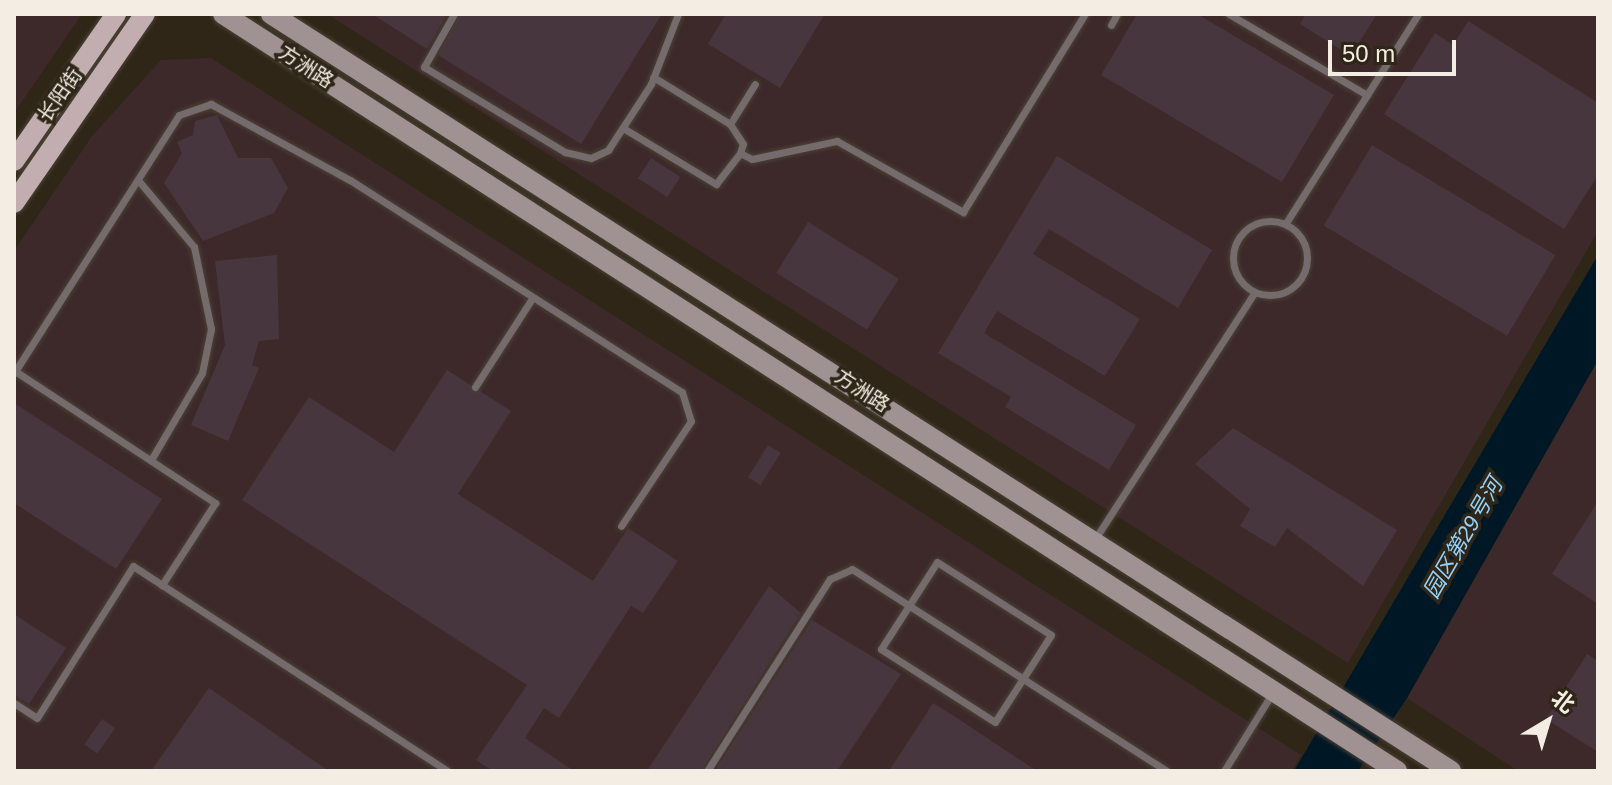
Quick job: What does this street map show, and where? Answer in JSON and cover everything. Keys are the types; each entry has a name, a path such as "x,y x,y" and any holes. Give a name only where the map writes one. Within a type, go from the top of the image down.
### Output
{"main road":[{"name":"长阳街","path":"14,161 116,14"},
{"name":"长阳街","path":"14,203 145,14"},
{"name":"方洲路","path":"223,14 1397,771"},
{"name":"方洲路","path":"271,14 1095,539 1451,771"}],"lane":[{"path":"454,14 424,67 565,152 599,154 623,128 653,77 678,14"},
{"path":"740,153 752,159 837,141 963,212 1085,14"},
{"path":"1111,25 1117,14"},
{"path":"1229,14 1367,95"},
{"path":"1286,223 1418,14"},
{"path":"623,128 716,184 740,153 743,144 730,124 653,77"},
{"path":"730,124 755,84"},
{"path":"162,585 215,503 15,372 179,115 211,104 350,180 531,300 682,392 691,421 621,526"},
{"path":"138,180 194,247 211,329 202,373 151,460"},
{"path":"1262,220 1286,223 1304,239 1304,273 1278,296 1254,293 1236,277 1232,253 1241,232 1262,220"},
{"path":"1095,539 1254,293"},
{"path":"475,387 531,300"},
{"path":"937,562 1051,635 995,722 881,649 910,605 937,562"},
{"path":"14,703 37,718 133,566 447,771"},
{"path":"707,771 835,573 852,569 1167,771"},
{"path":"1224,771 1274,690"}],"shaded area":[{"path":"14,14 82,14 14,113"},
{"path":"327,14 1598,14 1598,231 1348,663"},
{"path":"211,58 1301,755 1292,771 14,771 14,251 92,136 161,60"},
{"path":"1598,360 1598,771 1518,771 1407,698"}],"water":[{"name":"园区第29号河","path":"1598,255 1598,360 1407,698 1358,771 1294,771"}],"building":[{"path":"372,14 447,14 427,49"},
{"path":"460,14 662,14 581,144 438,55"},
{"path":"726,14 825,14 780,88 708,44"},
{"path":"1137,14 1197,14 1334,95 1282,182 1101,75"},
{"path":"1306,14 1377,14 1351,56 1300,24"},
{"path":"1468,21 1598,103 1598,175 1564,229 1384,114 1435,33 1453,45"},
{"path":"217,115 238,158 271,158 288,188 274,213 203,241 164,183 182,153 177,142 193,135 195,121"},
{"path":"1372,145 1555,255 1507,336 1324,226"},
{"path":"1057,156 1212,250 1178,308 1049,229 1033,254 1140,319 1105,376 997,311 984,333 1136,425 1109,470 1005,407 1011,397 938,353"},
{"path":"651,158 680,177 667,197 638,178"},
{"path":"808,222 899,279 867,330 776,273"},
{"path":"277,255 279,339 259,341 252,365 259,368 228,441 191,425 225,345 215,261"},
{"path":"447,370 511,411 458,494 593,581 628,528 678,561 643,613 631,606 559,718 544,708 525,738 574,771 493,771 476,760 527,685 242,500 309,397 394,452"},
{"path":"14,403 162,499 116,569 14,503"},
{"path":"1233,428 1397,530 1363,586 1287,528 1275,547 1240,526 1250,509 1195,464"},
{"path":"768,445 781,453 761,485 748,477"},
{"path":"1598,501 1598,604 1552,574"},
{"path":"769,586 801,613 701,771 647,771"},
{"path":"14,614 66,648 29,704 14,695"},
{"path":"812,620 901,674 837,771 715,771"},
{"path":"1587,654 1598,661 1598,752 1546,719"},
{"path":"209,688 329,771 151,771"},
{"path":"933,703 957,718 1037,771 889,771"},
{"path":"102,719 115,728 97,754 84,744"}]}
